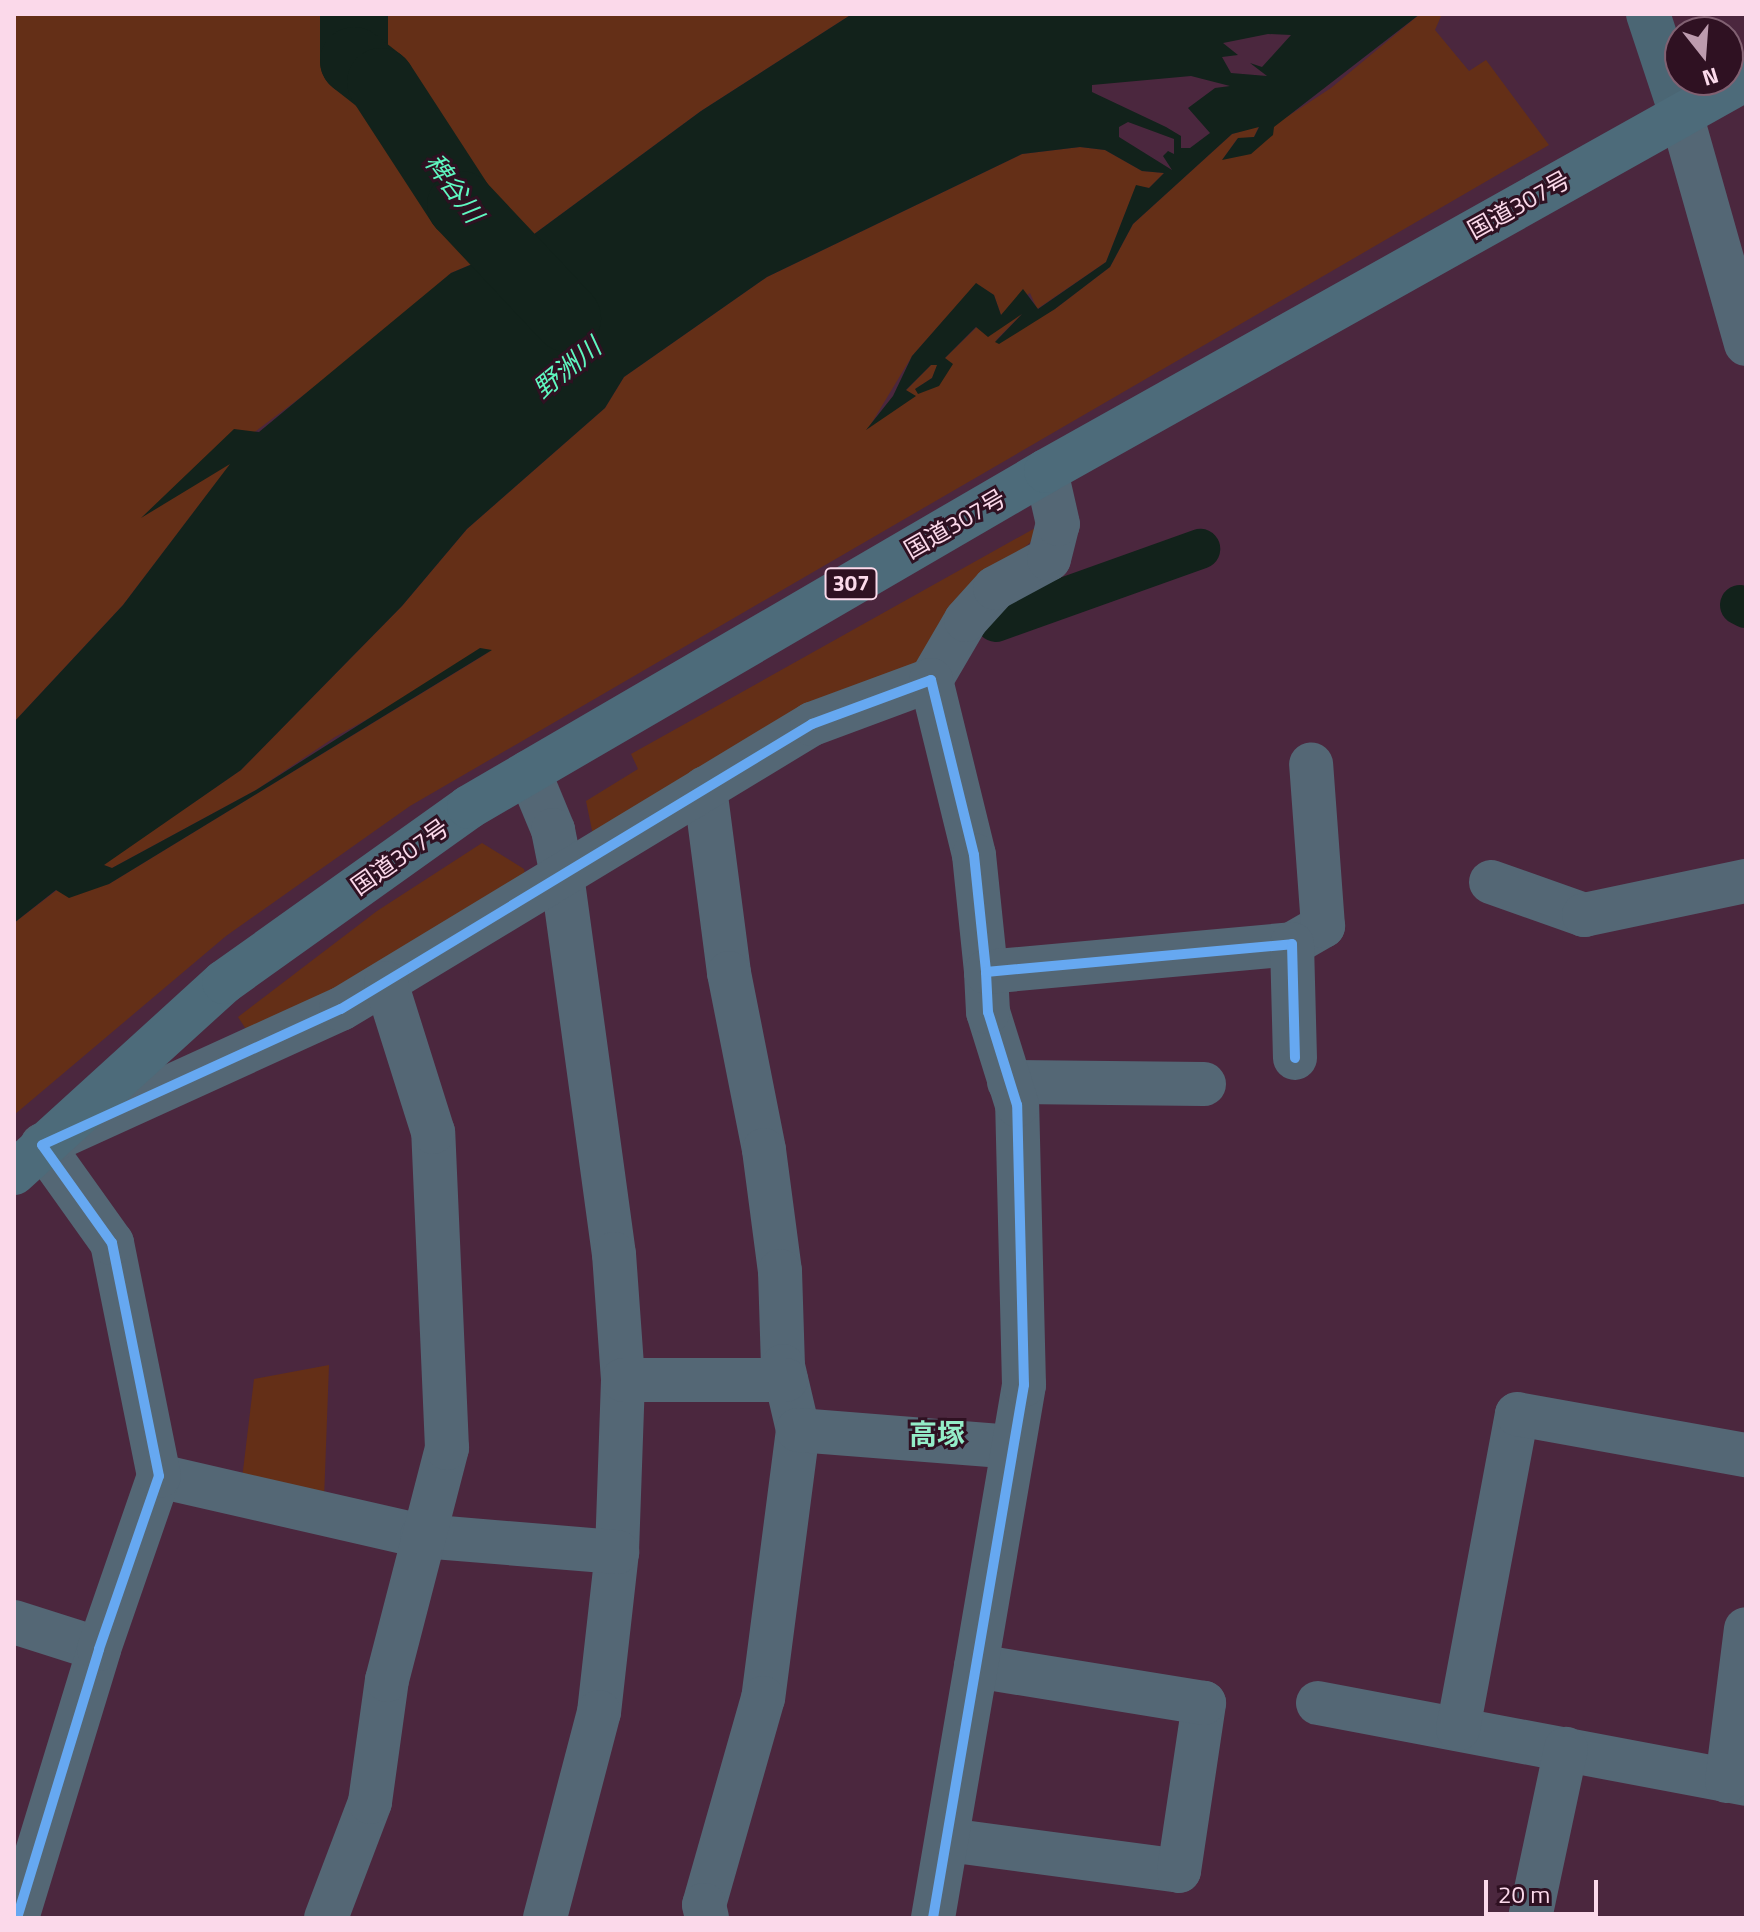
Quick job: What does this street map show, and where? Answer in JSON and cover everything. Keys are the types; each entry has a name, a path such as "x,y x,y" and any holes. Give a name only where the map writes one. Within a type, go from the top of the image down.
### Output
{"highway":[{"name":"国道307号","path":"28,1159 224,982 469,807 1046,471 1746,79"}],"main road":[{"path":"1650,17 1681,114"}],"street":[{"path":"1681,114 1746,344"},
{"path":"17,1918 99,1649 159,1476 112,1243 28,1159 341,1009 812,724 931,680 966,620 995,588 1049,559 1058,524 1046,471"},
{"path":"931,680 974,855 988,1012 1017,1105 1024,1385 933,1918"},
{"path":"986,972 1292,944 1323,926 1311,764"},
{"path":"529,772 553,830 562,875 614,1254 623,1380 617,1552 599,1712 545,1918"},
{"path":"705,788 729,973 770,1188 786,1380 798,1430 763,1698 704,1905 707,1918"},
{"path":"1491,882 1584,915 1746,881"},
{"path":"1292,944 1295,1058"},
{"path":"326,1918 370,1802 387,1680 447,1448 440,1207 433,1132 386,983"},
{"path":"1009,1082 1204,1084"},
{"path":"623,1380 786,1380"},
{"path":"1458,1729 1517,1414 1746,1455"},
{"path":"798,1430 1012,1447"},
{"path":"159,1476 422,1536 617,1552"},
{"path":"14,1622 99,1649"},
{"path":"1318,1703 1737,1782 1746,1629"},
{"path":"948,1840 1179,1871 1204,1703 976,1666"},
{"path":"1530,1918 1566,1749"}],"shaded area":[{"path":"14,14 852,14 701,111 522,243 451,273 362,351 145,515 232,462 123,605 14,722"},
{"path":"1420,14 1442,14 1435,30 1469,71 1486,60 1549,145 410,806 226,936 14,1115 14,923 57,890 109,884 491,651 335,737 256,790 112,868 103,865 241,770 402,606 467,529 605,408 624,377 767,277 1022,154 1080,147 1105,150 1142,171 1164,173 1149,188 1136,186 1106,262 1037,309 1030,293 1001,315 994,295 976,284 912,356 868,429 931,365 938,364 932,378 915,389 939,385 945,358 977,327 1022,314 995,341 1055,309 1110,267 1133,224 1232,134 1259,126 1254,137 1237,139 1223,159 1331,88"},
{"path":"1037,527 1032,541 962,601 913,671 594,840 586,801 638,769 631,754"},
{"path":"482,843 524,869 527,888 253,1040 238,1017 377,911"},
{"path":"329,1365 324,1499 242,1479 254,1379"}],"water":[{"name":"野洲川","path":"852,14 1420,14 1274,127 1273,135 1251,154 1222,160 1238,138 1254,137 1259,127 1232,134 1133,224 1110,267 1055,309 999,344 995,342 1022,314 988,337 976,327 945,358 953,364 939,386 918,394 915,389 932,378 937,365 931,365 906,390 916,396 866,430 893,396 912,356 976,283 994,295 1001,315 1023,289 1038,309 1106,262 1136,185 1149,188 1164,173 1142,171 1105,150 1080,147 1022,154 767,277 624,377 605,408 467,529 402,606 241,770 104,865 112,868 256,790 480,648 492,650 109,884 69,898 56,890 14,923 14,722 123,605 230,464 141,518 234,429 259,432 451,273 522,243 701,111","holes":["1268,34 1291,35 1262,67 1250,63 1267,76 1231,73 1222,57 1238,55 1223,43","1191,76 1230,86 1215,88 1188,108 1210,133 1190,148 1181,148 1181,136 1092,92 1092,85","1128,122 1174,139 1174,154 1168,151 1163,156 1172,170 1119,137 1119,127"]}],"waterway":[{"name":"稗谷川","path":"354,14 354,61 381,82 461,205 567,318"},
{"path":"996,622 1200,549"},
{"path":"1740,605 1746,608"}],"cycle path":[{"path":"17,1918 99,1649 159,1476 112,1243 42,1145 341,1009 812,724 931,680 974,855 986,972"},
{"path":"933,1918 1024,1385 1017,1105 988,1012 986,972 1292,944 1295,1058"}],"district":[{"name":"高塚","path":"937,1434"}]}
